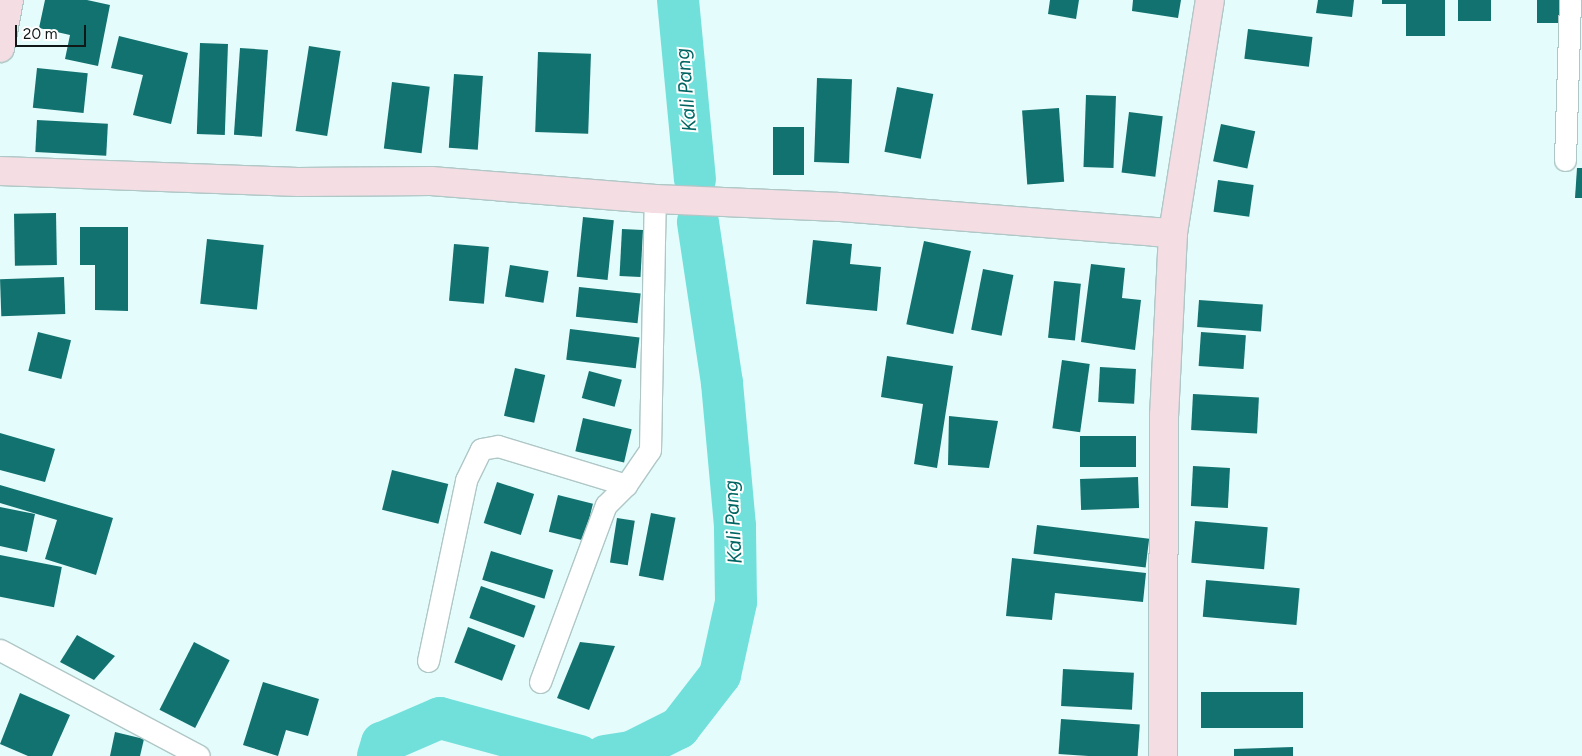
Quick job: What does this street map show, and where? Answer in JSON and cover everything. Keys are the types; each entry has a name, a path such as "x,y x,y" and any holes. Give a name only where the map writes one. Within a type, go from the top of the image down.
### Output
{"street":[{"path":"0,48 9,0"},
{"path":"1163,756 1164,433 1173,233 1210,0"},
{"path":"1565,160 1570,0"},
{"path":"0,171 298,182 431,180 655,199 839,207"},
{"path":"655,199 839,207 1173,233"},
{"path":"540,682 606,506 626,485 650,450 655,199"},
{"path":"428,661 466,480 480,449 498,446 626,485"},
{"path":"0,650 199,756"}],"building":[{"path":"45,0 87,0 110,5 98,66 65,59 70,35 39,28"},
{"path":"1050,0 1079,0 1076,19 1048,14"},
{"path":"1133,0 1181,0 1178,18 1132,11"},
{"path":"1318,0 1354,0 1352,17 1316,13"},
{"path":"1382,0 1445,0 1445,36 1406,36 1406,4 1382,4"},
{"path":"1458,0 1491,0 1491,21 1458,21"},
{"path":"1537,0 1560,0 1560,23 1537,23"},
{"path":"1248,29 1313,37 1309,67 1244,59"},
{"path":"119,36 188,53 171,124 133,115 143,75 111,68"},
{"path":"200,43 228,44 225,135 197,134"},
{"path":"309,46 341,51 327,136 296,131"},
{"path":"240,48 268,50 262,137 234,135"},
{"path":"538,52 591,54 588,134 535,132"},
{"path":"37,68 88,73 84,113 33,108"},
{"path":"454,74 483,76 478,150 449,148"},
{"path":"817,78 852,79 849,163 814,162"},
{"path":"392,82 430,87 422,153 384,149"},
{"path":"897,87 933,94 921,159 884,152"},
{"path":"1086,95 1116,96 1113,168 1083,167"},
{"path":"1059,108 1064,182 1027,184 1022,111"},
{"path":"1129,112 1163,116 1155,177 1122,173"},
{"path":"37,120 108,124 106,156 35,152"},
{"path":"1221,124 1255,131 1247,168 1213,161"},
{"path":"773,127 804,127 804,175 773,175"},
{"path":"1577,168 1582,168 1582,198 1575,198"},
{"path":"1218,180 1254,185 1249,217 1214,212"},
{"path":"56,213 57,265 15,266 14,214"},
{"path":"583,217 614,220 608,280 577,277"},
{"path":"80,227 128,227 128,311 95,310 95,265 80,265"},
{"path":"622,229 643,230 641,277 620,276"},
{"path":"207,239 264,245 257,310 200,304"},
{"path":"813,240 852,244 850,264 881,267 877,311 806,304"},
{"path":"924,241 971,251 953,334 906,324"},
{"path":"454,244 489,247 484,304 449,301"},
{"path":"1091,264 1125,268 1122,298 1141,300 1135,350 1081,342"},
{"path":"510,265 549,271 544,303 505,297"},
{"path":"983,269 1013,275 1002,336 971,330"},
{"path":"64,277 65,314 1,316 0,279"},
{"path":"1054,281 1081,284 1075,341 1048,338"},
{"path":"579,287 641,293 638,323 576,317"},
{"path":"1199,300 1263,304 1261,331 1197,327"},
{"path":"570,329 639,338 636,368 566,360"},
{"path":"38,332 71,340 61,379 28,371"},
{"path":"1201,332 1246,335 1244,369 1199,366"},
{"path":"887,356 953,366 937,468 914,464 923,404 881,397"},
{"path":"1062,360 1090,364 1080,432 1052,428"},
{"path":"1100,367 1136,369 1134,404 1098,402"},
{"path":"515,368 545,375 534,423 504,416"},
{"path":"589,371 622,380 615,407 582,398"},
{"path":"1193,394 1259,397 1257,433 1191,430"},
{"path":"949,416 998,421 989,468 948,465"},
{"path":"583,418 632,429 624,462 575,451"},
{"path":"0,433 55,449 45,482 0,470"},
{"path":"1080,436 1136,436 1136,467 1080,467"},
{"path":"1193,466 1230,468 1228,508 1191,506"},
{"path":"392,470 448,484 438,524 382,510"},
{"path":"1138,477 1139,508 1081,510 1080,479"},
{"path":"497,482 534,494 521,535 484,523"},
{"path":"0,485 113,518 96,575 45,559 57,520 0,503"},
{"path":"558,495 593,504 584,541 549,532"},
{"path":"0,507 35,514 27,552 0,546"},
{"path":"651,513 676,518 663,581 639,576"},
{"path":"617,518 635,521 628,565 610,562"},
{"path":"1195,521 1268,527 1264,569 1191,563"},
{"path":"1037,525 1149,539 1146,568 1033,554"},
{"path":"491,551 553,570 544,599 482,580"},
{"path":"0,555 62,567 54,607 0,597"},
{"path":"1012,558 1146,573 1143,602 1055,593 1052,620 1006,616"},
{"path":"1206,580 1300,588 1296,625 1203,617"},
{"path":"481,586 536,606 524,638 469,618"},
{"path":"468,627 516,645 502,681 454,662"},
{"path":"77,635 115,656 94,680 60,662"},
{"path":"194,642 230,660 195,728 159,710"},
{"path":"580,642 615,646 589,710 557,698"},
{"path":"1063,669 1134,673 1132,710 1061,706"},
{"path":"263,682 319,699 308,736 286,730 278,756 243,745"},
{"path":"1201,692 1303,692 1303,728 1201,728"},
{"path":"20,693 70,715 52,756 28,756 0,744"},
{"path":"1061,719 1140,725 1138,756 1059,754"},
{"path":"115,732 144,739 140,756 110,756"},
{"path":"1293,747 1293,756 1234,756 1234,749"}],"waterway":[{"name":"Kali Pang","path":"678,0 695,179"},
{"name":"Kali Pang","path":"605,756 631,752 679,728 720,675 736,602 735,526 722,383 698,222"},
{"name":"Kali Pang","path":"378,756 382,743 440,718 580,756"}]}
